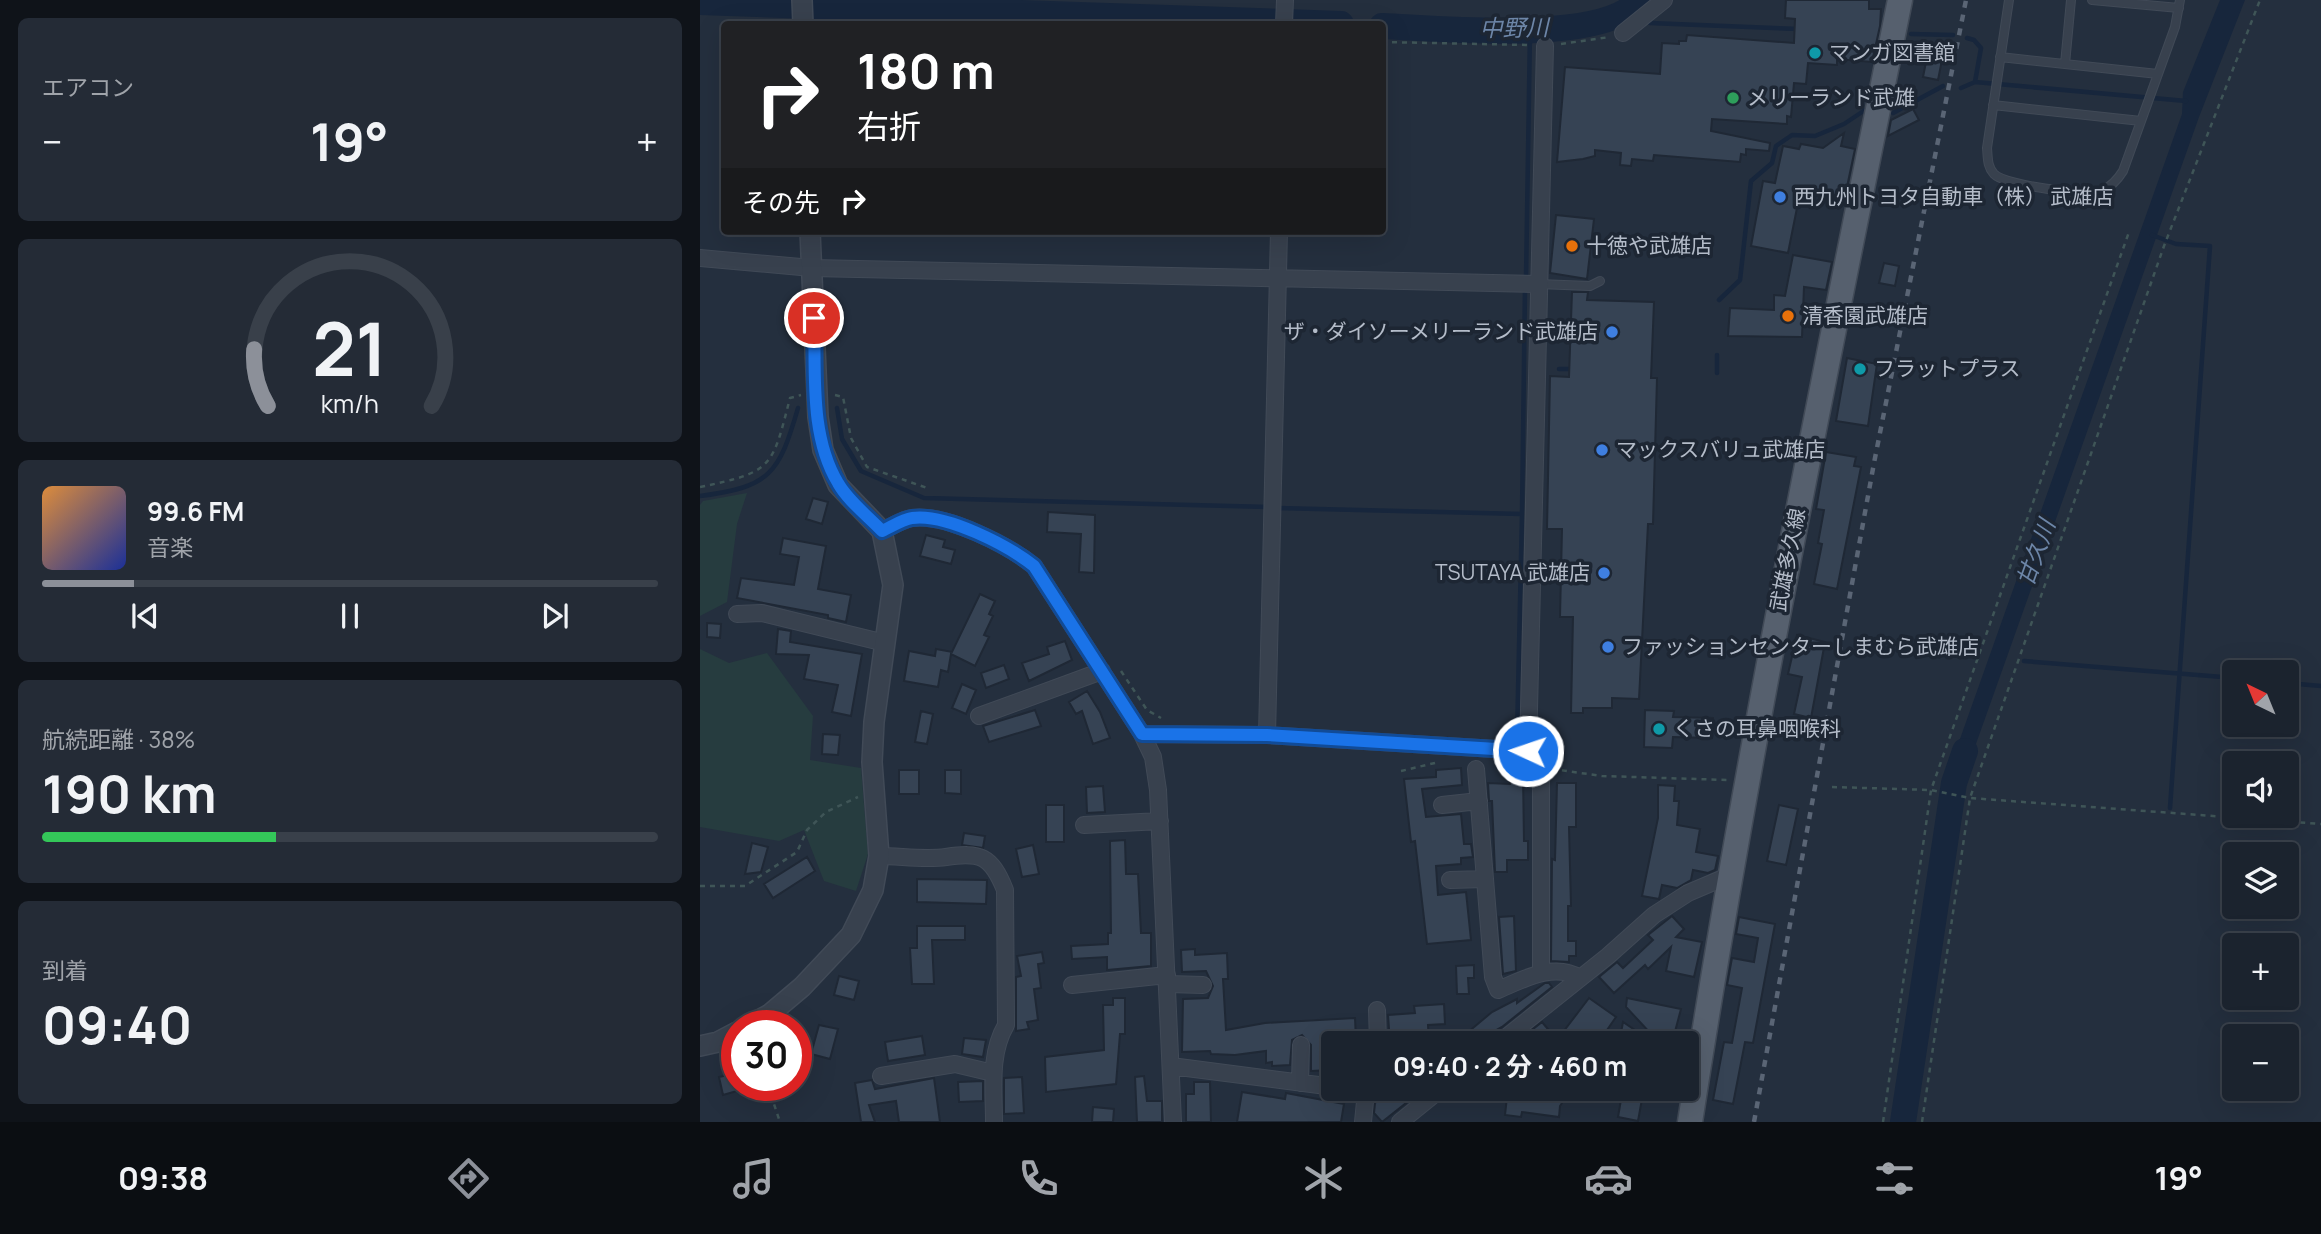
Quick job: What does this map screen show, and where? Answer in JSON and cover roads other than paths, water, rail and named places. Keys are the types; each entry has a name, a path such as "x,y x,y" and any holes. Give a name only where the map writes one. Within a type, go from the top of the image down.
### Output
{"main road":[{"name":"武雄多久線","path":"1690,1122 1728,876 1748,780 1774,614 1896,21"}],"street":[{"path":"802,0 802,21"},
{"path":"1623,33 1664,0"},
{"path":"1142,734 1267,735 1528,751 1545,46"},
{"path":"774,1010 802,986 851,935 873,890 879,856 874,789 874,722 893,585 882,531 838,485 823,450 818,417 810,235"},
{"path":"1267,735 1279,235"},
{"path":"700,258 812,268 1538,284"},
{"path":"882,531 912,518 943,520 1017,552 1034,566 1110,668 1153,758 1160,821 1173,1122"},
{"path":"737,614 762,613 885,643"},
{"path":"979,716 1110,668"},
{"path":"1476,769 1493,977 1498,990 1541,972 1572,973 1580,978"},
{"path":"1541,972 1545,775"},
{"path":"1441,805 1479,801"},
{"path":"1084,825 1160,821"},
{"path":"879,856 946,857 960,852 982,857 998,873 1005,890 1006,1025 997,1040 993,1073 994,1122"},
{"path":"1514,1031 1654,915 1688,893 1728,876"},
{"path":"1450,880 1485,879"},
{"path":"1072,985 1167,980 1203,985"},
{"path":"1377,1010 1378,1031"},
{"path":"700,1046 721,1040"},
{"path":"1300,1083 1301,1045"},
{"path":"881,1076 955,1064 993,1073"},
{"path":"1171,1066 1321,1085"},
{"path":"1363,1122 1366,1101"},
{"path":"1400,1122 1426,1101"}],"lane":[{"path":"2009,0 1987,148 1988,165 1995,176 2011,183 2089,192 2103,190 2115,183 2123,171 2158,74 2179,4 2092,0"},
{"path":"2065,64 2071,0"},
{"path":"2000,57 2158,74"},
{"path":"1993,105 2141,121"},
{"path":"1538,284 1590,286 1600,281"}],"water":[{"path":"2220,0 2245,0 2199,117 1961,786 1944,784 2182,114 2183,92"}],"waterway":[{"name":"中野川","path":"1386,26 1479,31 1557,29 1592,23 1620,14 1639,0"},
{"name":"中野川","path":"700,2 1254,21"},
{"path":"1650,23 1799,29"},
{"path":"1526,279 1530,31"},
{"path":"1911,34 1953,35"},
{"path":"1967,38 1974,40 1981,48 1975,82 2186,101"},
{"path":"1961,88 1975,82"},
{"path":"1893,113 1943,86"},
{"path":"1719,300 1740,280 1751,181 1772,163 1776,146 1792,135 1815,136 1844,124 1865,110"},
{"path":"2152,235 2176,244 2210,246 2170,808"},
{"path":"1277,508 1522,514 1525,288"},
{"path":"1717,355 1717,373"},
{"path":"1559,369 1575,369"},
{"path":"700,496 742,488 757,482 768,473 785,448 798,408"},
{"path":"837,408 842,439 861,471 924,498 1269,507"},
{"path":"1517,737 1522,514"},
{"path":"2024,661 2222,677"},
{"path":"2300,684 2321,686"},
{"name":"甘久川","path":"1903,1122 1954,783 1965,751"}],"railway":[{"path":"1754,1122 1874,463 1966,0"}],"place":[{"name":"マンガ図書館","path":"1815,53"},
{"name":"メリーランド武雄","path":"1733,98"},
{"name":"西九州トヨタ自動車（株） 武雄店","path":"1780,197"},
{"name":"十徳や武雄店","path":"1572,246"},
{"name":"清香園武雄店","path":"1788,316"},
{"name":"ザ・ダイソーメリーランド武雄店","path":"1612,332"},
{"name":"フラットプラス","path":"1860,369"},
{"name":"マックスバリュ武雄店","path":"1602,450"},
{"name":"TSUTAYA 武雄店","path":"1604,573"},
{"name":"ファッションセンターしまむら武雄店","path":"1608,647"},
{"name":"くさの耳鼻咽喉科","path":"1659,729"}]}
